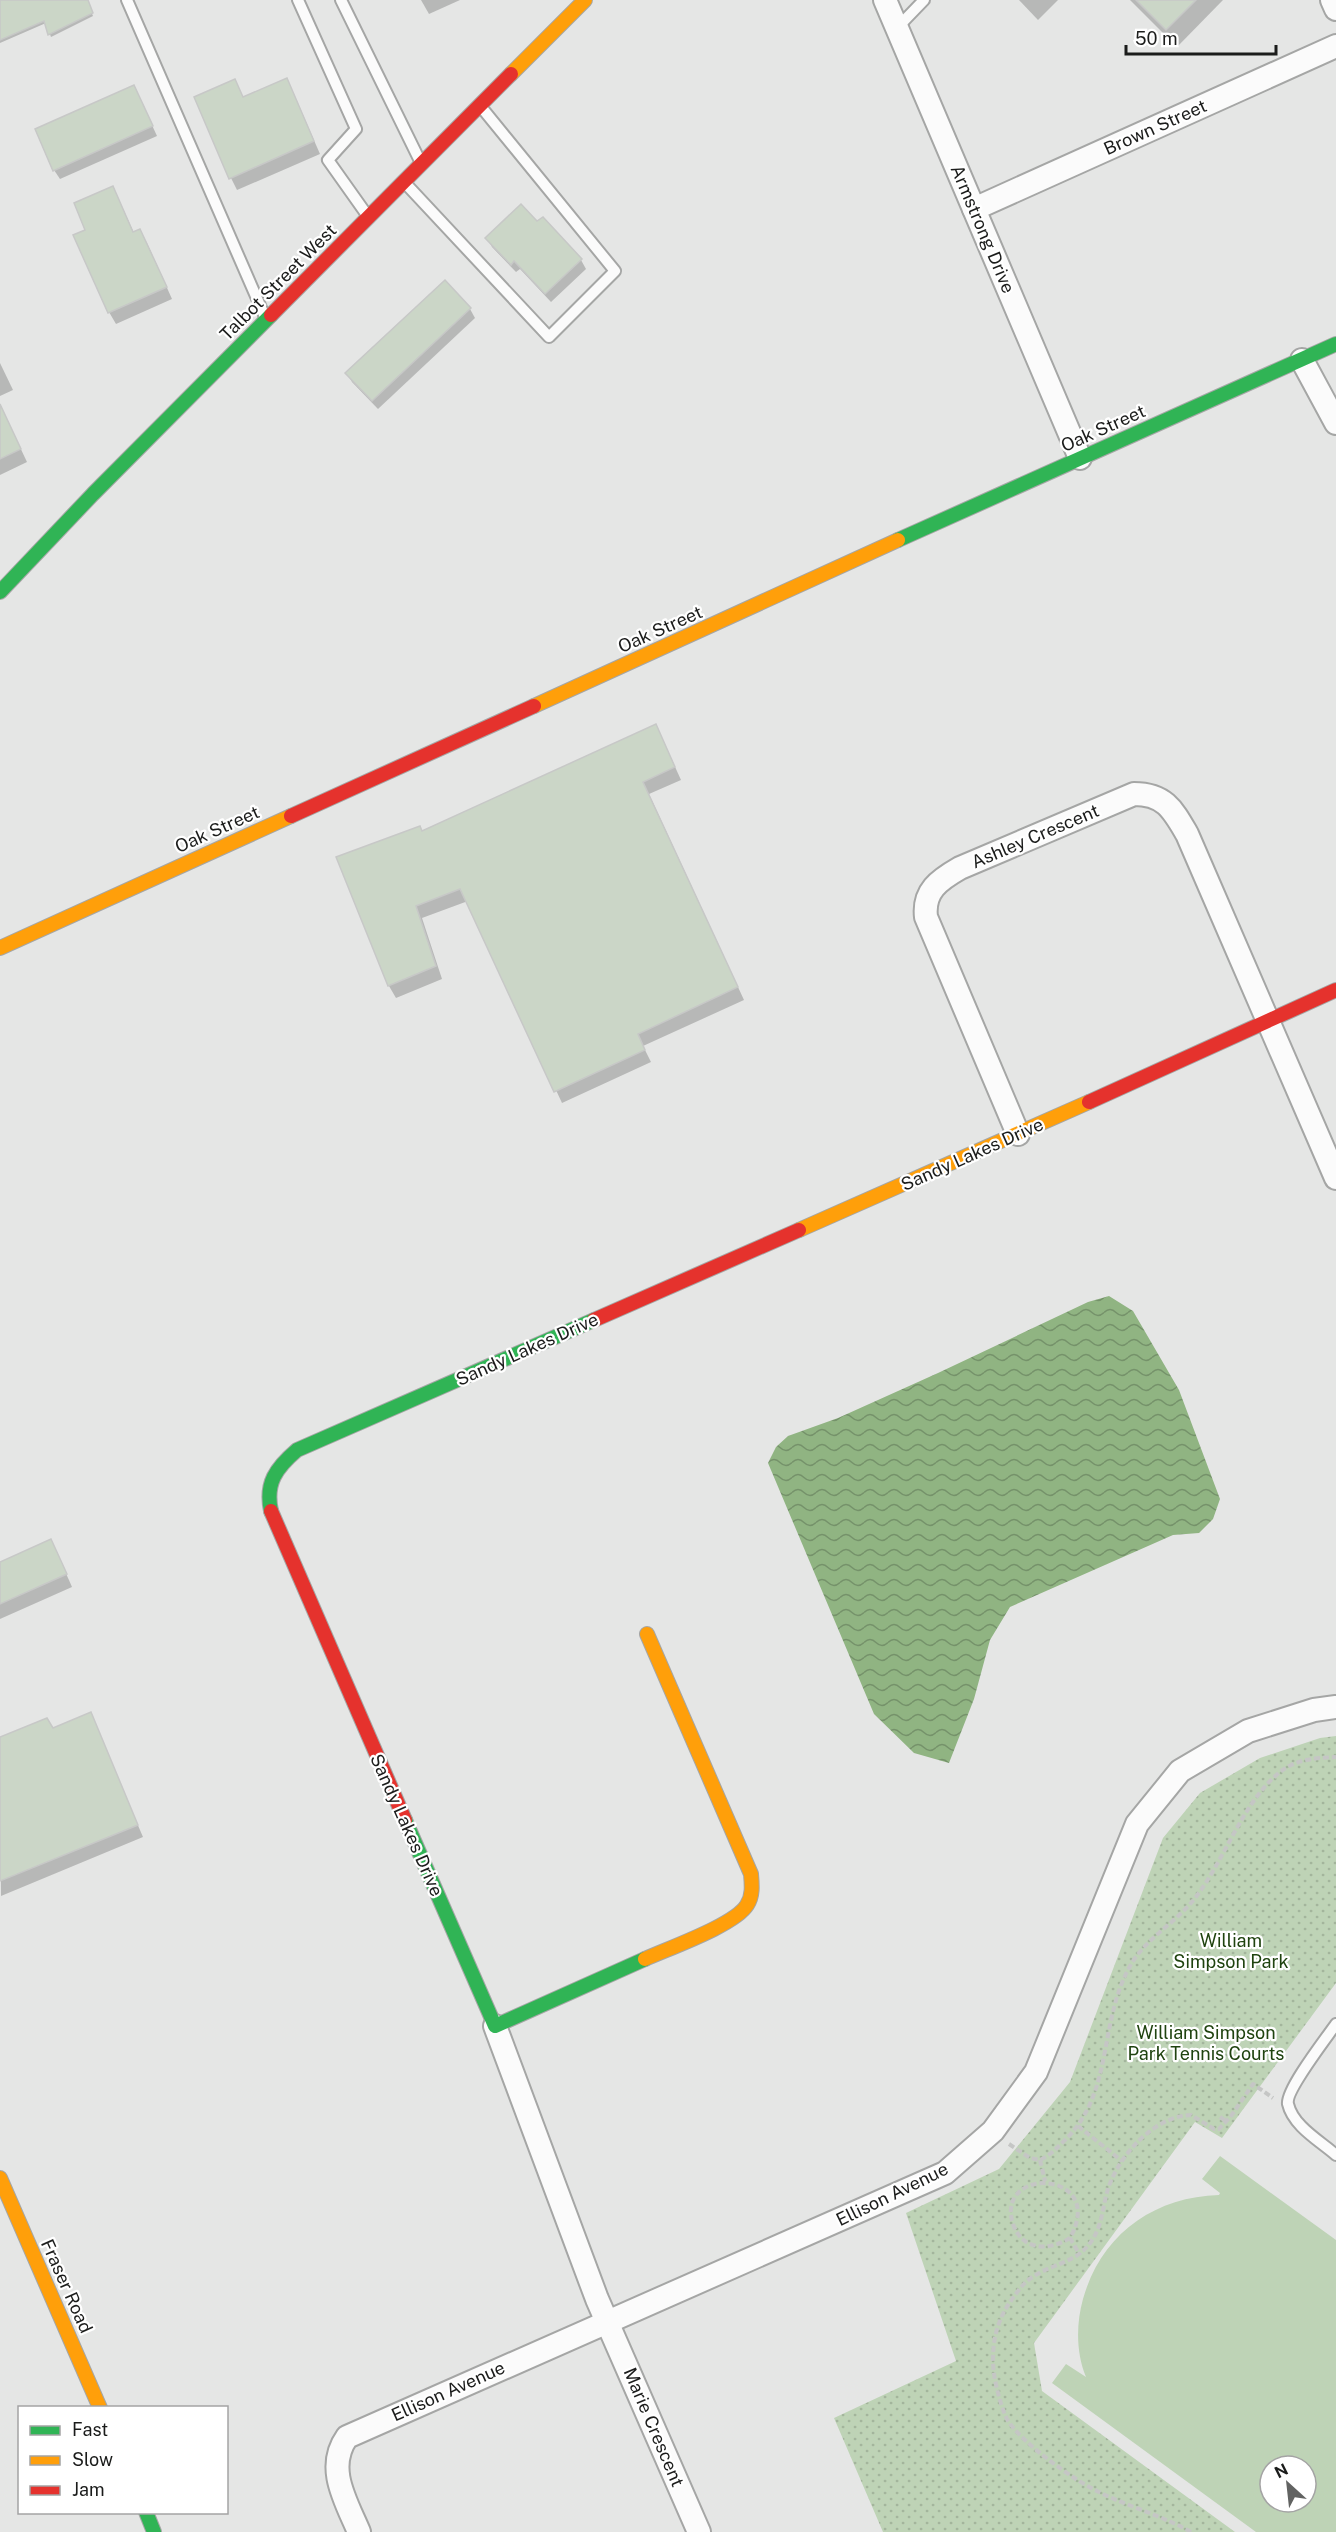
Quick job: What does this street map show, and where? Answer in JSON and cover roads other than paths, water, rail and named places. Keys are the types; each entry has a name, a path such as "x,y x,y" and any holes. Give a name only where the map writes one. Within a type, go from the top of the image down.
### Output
{"street":[{"name":"Talbot Street West","path":"0,592 93,494 585,0"},
{"name":"Armstrong Drive","path":"885,0 1080,458"},
{"path":"1332,0 1336,9"},
{"name":"Brown Street","path":"974,209 1336,46"},
{"name":"Oak Street","path":"0,948 1336,344"},
{"path":"1302,360 1336,423"},
{"name":"Ashley Crescent","path":"1018,1134 926,917 924,904 930,891 941,879 960,868 1134,794 1150,794 1164,801 1176,815 1187,834 1336,1178"},
{"name":"Sandy Lakes Drive","path":"608,2322 597,2299 495,2026 268,1505 268,1487 278,1465 297,1450 1018,1134 1336,990"},
{"path":"495,2026 736,1918 748,1907 754,1891 751,1874 647,1634"},
{"name":"Ellison Avenue","path":"359,2532 339,2482 336,2463 341,2446 347,2437 945,2173 993,2131 1036,2072 1137,1824 1180,1771 1248,1731 1314,1710 1336,1707"},
{"name":"Fraser Road","path":"0,2178 99,2406"},
{"name":"Marie Crescent","path":"608,2322 699,2532"},
{"path":"147,2514 154,2532"}],"lane":[{"path":"127,0 267,320"},
{"path":"298,0 356,129 328,159 368,217"},
{"path":"341,0 422,164"},
{"path":"897,28 924,0"},
{"path":"404,182 549,337 615,271 480,105"},
{"path":"1336,2024 1301,2073 1288,2099 1288,2105 1298,2122 1336,2155"}],"water":[{"path":"1109,1296 1133,1311 1179,1390 1220,1499 1213,1519 1199,1533 1173,1535 1010,1607 990,1640 974,1699 949,1763 914,1753 874,1714 768,1463 776,1447 788,1436 838,1418 1088,1302"}],"park label":[{"name":"William Simpson Park","path":"1231,1950"},
{"name":"William Simpson Park Tennis Courts","path":"1206,2042"}]}
